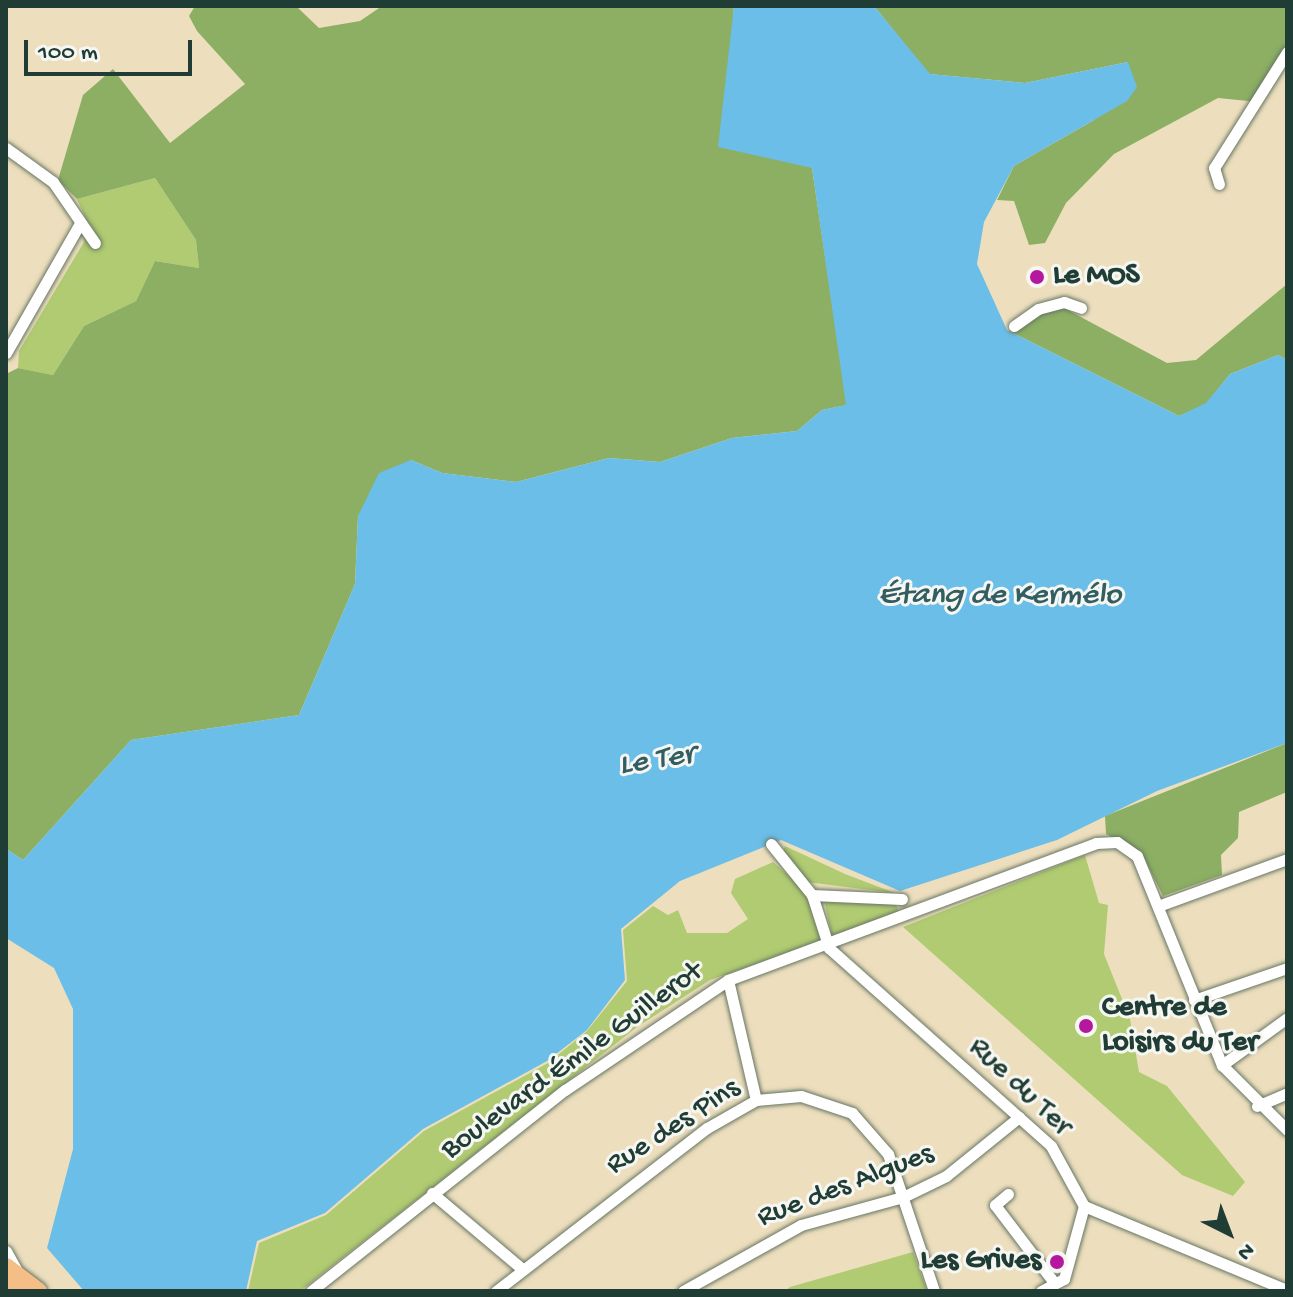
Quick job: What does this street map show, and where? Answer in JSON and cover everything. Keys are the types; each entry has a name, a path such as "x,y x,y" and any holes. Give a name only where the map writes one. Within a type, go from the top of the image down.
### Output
{"main road":[{"path":"11,1282 38,1291"}],"street":[{"path":"1219,184 1214,168 1287,52"},
{"path":"6,148 53,182 79,225 95,243"},
{"path":"6,353 79,225"},
{"path":"1014,326 1038,309 1064,302 1081,308"},
{"name":"Boulevard Émile Guillerot","path":"311,1291 565,1090 728,980 829,948 1057,857 1117,842 1137,856 1158,906"},
{"path":"771,844 812,895 829,948"},
{"path":"1287,859 1158,906 1222,1065 1257,1106 1287,1130"},
{"path":"812,895 902,899"},
{"name":"Rue du Ter","path":"829,948 1051,1146 1084,1206"},
{"path":"1194,1000 1287,968"},
{"path":"728,980 756,1100"},
{"path":"1222,1065 1287,1018"},
{"path":"1257,1106 1287,1093"},
{"name":"Rue des Pins","path":"496,1291 521,1268 660,1161 756,1100 801,1096 852,1113 888,1154 934,1291"},
{"name":"Rue des Algues","path":"683,1291 801,1225 903,1197 946,1176 1019,1117"},
{"path":"432,1193 521,1268"},
{"path":"1008,1194 995,1205 1060,1284"},
{"path":"1060,1284 1084,1206 1286,1289"},
{"path":"6,1251 11,1282"},
{"path":"1041,1291 1060,1284"}],"green space":[{"path":"195,6 296,6 319,28 360,21 382,6 734,6 731,48 812,168 847,405 822,410 797,431 732,438 660,462 609,458 516,482 442,473 411,460 358,516 355,584 299,715 131,740 23,860 6,849 6,374 18,368 53,375 84,326 136,301 155,261 199,268 196,240 155,178 77,199 58,180 83,95 113,69 170,143 245,84 197,31 189,16"},
{"path":"874,6 1287,6 1287,52 1258,102 1218,98 1114,154 1066,203 1045,243 1029,245 1014,201 997,200 1014,166 1094,120 1128,62 1025,83 929,74"},
{"path":"155,178 196,240 199,268 155,261 136,301 84,326 53,375 18,368 19,351 84,242 87,221 77,199"},
{"path":"1287,284 1287,360 1278,355 1230,374 1206,404 1179,416 1009,331 1038,309 1062,307 1167,363 1196,360"},
{"path":"1287,743 1287,792 1239,812 1238,838 1221,855 1222,875 1163,896 1141,852 1106,834 1105,816"},
{"path":"785,846 895,893 798,881 781,856"},
{"path":"1085,855 1099,903 1108,905 1104,954 1130,1019 1139,1072 1167,1086 1245,1182 1233,1196 1182,1175 903,927"},
{"path":"773,862 807,892 824,940 710,980 637,1027 300,1291 248,1291 259,1243 326,1215 424,1131 548,1063 587,1031 627,981 623,930 653,906 668,915 678,910 687,933 727,933 748,919 731,893 735,879"},
{"path":"824,899 895,903 900,913 832,938"},
{"path":"913,1252 927,1291 785,1291 790,1287"}],"water":[{"name":"Étang de Kermélo","path":"734,6 874,6 930,74 1025,83 1128,62 1137,87 1127,101 1014,166 984,222 977,264 1007,330 1179,416 1206,403 1230,374 1278,355 1287,360 1287,743 1157,791 1057,840 900,891 781,840 680,881 621,929 625,980 587,1030 547,1061 423,1129 325,1213 257,1241 246,1291 84,1291 47,1248 73,1149 73,1009 54,968 6,938 6,849 23,860 131,740 299,715 355,584 358,516 379,473 411,460 442,473 516,482 609,458 660,462 732,438 797,431 822,410 846,405 812,168 718,147"}],"place":[{"name":"Le MOS","path":"1037,277"},
{"name":"Centre de Loisirs du Ter","path":"1086,1026"},
{"name":"Les Grives","path":"1057,1262"}],"water label":[{"name":"Le Ter","path":"657,761"}]}
